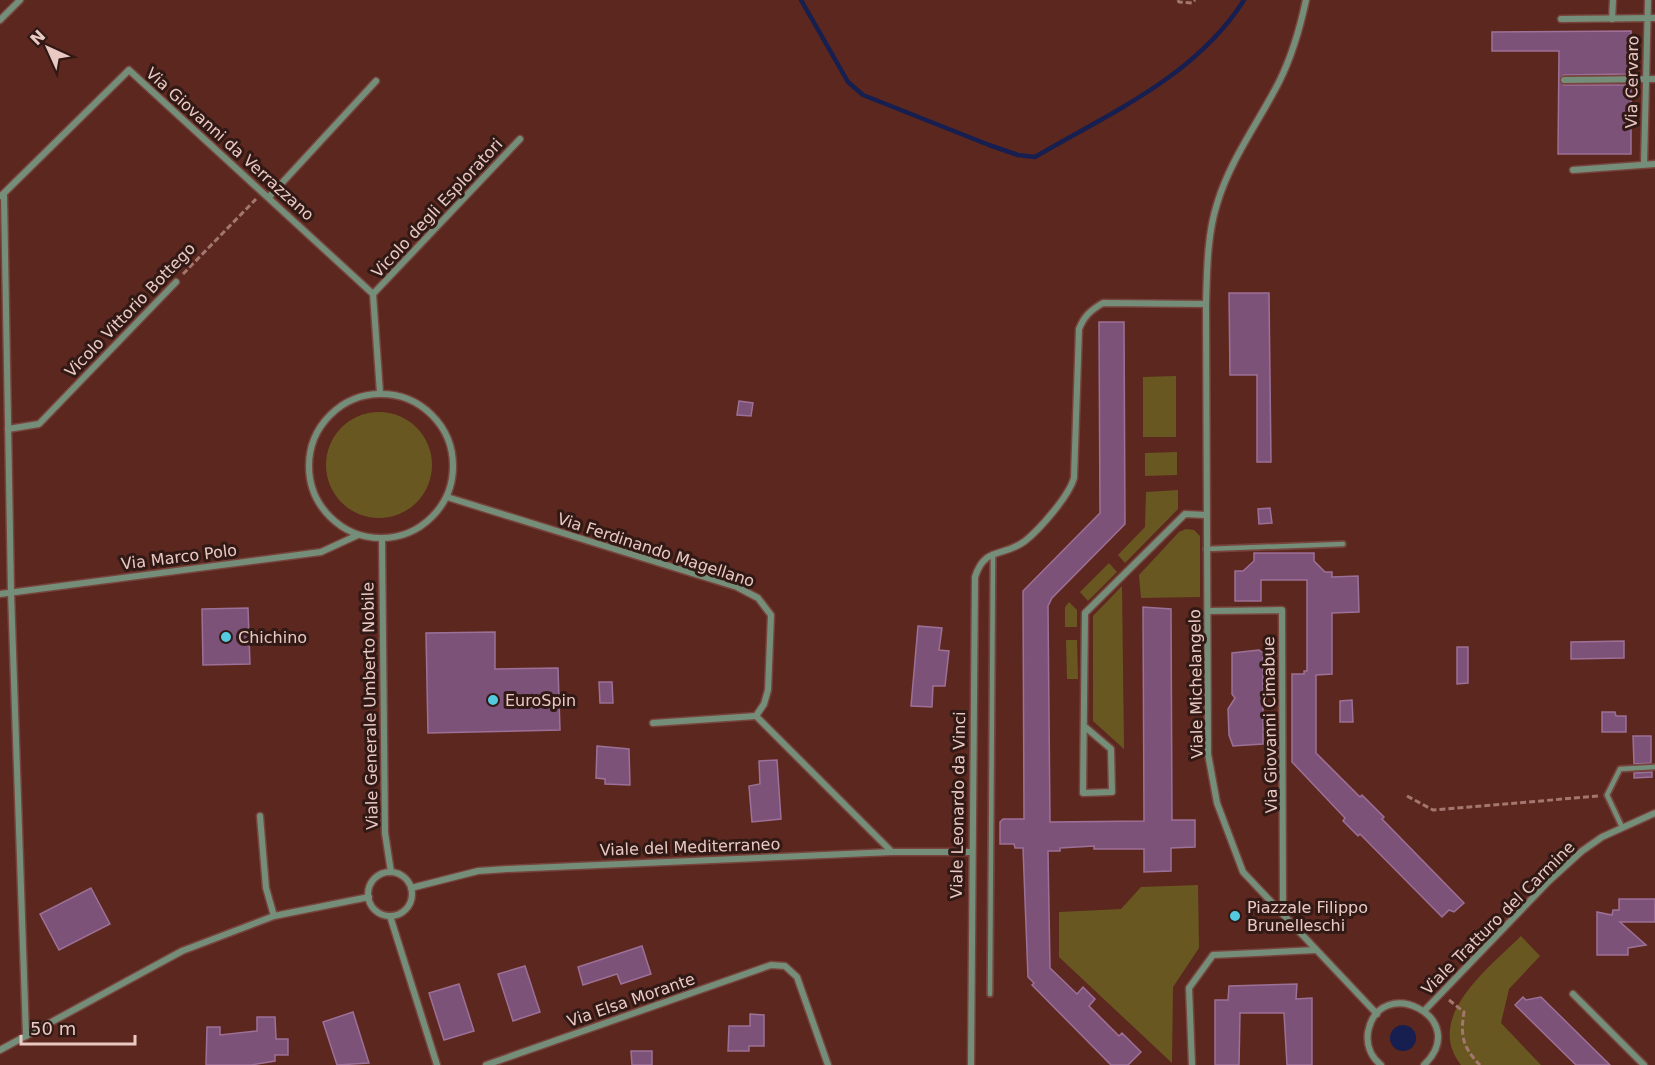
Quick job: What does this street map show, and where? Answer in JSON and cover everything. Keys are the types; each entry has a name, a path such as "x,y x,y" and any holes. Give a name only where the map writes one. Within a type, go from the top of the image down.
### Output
{"street":[{"path":"0,20 20,0"},
{"name":"Viale Michelangelo","path":"1306,0 1295,43 1279,81 1234,161 1216,205 1206,296 1208,754 1217,803 1243,872 1377,1014"},
{"name":"Via Cervaro","path":"1612,19 1613,0"},
{"name":"Via Cervaro","path":"1644,164 1648,0"},
{"path":"1561,19 1655,18"},
{"name":"Via Giovanni da Verrazzano","path":"2,196 129,70 374,294"},
{"path":"1564,80 1655,79"},
{"path":"269,197 376,81"},
{"name":"Vicolo degli Esploratori","path":"374,294 520,139"},
{"path":"1573,170 1655,164"},
{"path":"2,196 11,592 26,1036"},
{"name":"Vicolo Vittorio Bottego","path":"8,429 39,424 176,282"},
{"path":"374,294 380,393"},
{"name":"Viale Leonardo da Vinci","path":"971,1065 975,578 979,564 986,556 1008,551 1025,540 1071,490 1074,478 1079,329 1087,315 1103,303 1206,304"},
{"path":"380,393 400,396 420,404 436,418 447,436 453,456 453,477 447,497 436,514 420,527 402,536 382,539 358,535 338,525 322,509 312,489 308,467 312,444 321,424 337,408 357,398 380,393"},
{"name":"Via Ferdinando Magellano","path":"447,497 737,587 758,598 771,615 768,690 764,704 756,716"},
{"path":"1084,726 1111,749 1112,792 1083,793 1085,613 1185,514 1206,515"},
{"name":"Via Marco Polo","path":"0,594 321,552 358,535"},
{"name":"Viale Generale Umberto Nobile","path":"382,539 385,833 391,872"},
{"name":"Via Giovanni Cimabue","path":"1208,610 1282,610 1283,914"},
{"path":"653,723 756,716 892,852"},
{"name":"Viale Tratturo del Carmine","path":"1424,1011 1549,881 1582,851 1622,827 1655,813"},
{"path":"260,816 266,888 274,916"},
{"name":"Viale del Mediterraneo","path":"411,888 488,871 892,852 971,852"},
{"path":"391,872 404,876 411,888 408,908 396,915 390,916 376,910 369,897 369,890 377,877 391,872"},
{"path":"0,1050 182,951 274,916 369,897"},
{"path":"390,916 437,1065"},
{"path":"1191,1065 1190,988 1213,955 1316,951"},
{"name":"Via Elsa Morante","path":"486,1065 771,965 785,966 797,977 828,1065"},
{"path":"1573,994 1644,1065"},
{"path":"1378,1064 1372,1055 1368,1038 1369,1029 1377,1014 1388,1006 1400,1003 1414,1005 1424,1011 1436,1027 1437,1037 1432,1056 1425,1065"}],"lane":[{"path":"1206,549 1342,544"},
{"name":"Viale Leonardo da Vinci","path":"990,994 993,554"},
{"path":"1622,827 1606,795 1620,769 1655,767"}],"path":[{"path":"1178,0 1192,3 1196,0"},
{"name":"Vicolo Vittorio Bottego","path":"176,282 263,192"},
{"path":"1407,796 1434,810 1606,795"},
{"path":"1441,994 1464,1012 1461,1035 1469,1053 1480,1065"}],"shaded area":[{"path":"1176,376 1176,437 1143,437 1143,377"},
{"path":"379,412 399,416 416,428 428,445 432,465 428,485 416,502 399,514 379,518 359,514 342,502 330,485 326,465 330,445 342,428 359,416"},
{"path":"1177,452 1177,475 1145,476 1145,453"},
{"path":"1178,490 1178,509 1125,563 1118,555 1145,527 1146,492"},
{"path":"1186,529 1194,530 1200,536 1200,597 1141,598 1139,575 1179,532"},
{"path":"1109,563 1117,572 1088,601 1080,592"},
{"path":"1122,586 1124,749 1093,721 1093,616"},
{"path":"1069,602 1077,610 1077,627 1065,627 1065,607"},
{"path":"1066,640 1077,640 1078,679 1067,679"},
{"path":"1198,885 1199,948 1173,987 1172,1063 1059,957 1059,912 1121,909 1141,887"},
{"path":"1521,936 1540,956 1509,989 1501,1023 1541,1065 1461,1065 1451,1047 1450,1029 1455,1011 1478,978"},
{"path":"1403,1025 1412,1029 1416,1038 1412,1047 1403,1051 1394,1047 1390,1038 1394,1029"}],"building":[{"path":"1631,31 1631,74 1564,75 1559,79 1564,85 1631,85 1631,154 1558,154 1559,51 1492,51 1492,32"},
{"path":"1229,293 1269,293 1271,462 1257,462 1257,375 1230,375"},
{"path":"1099,322 1124,322 1125,524 1052,598 1048,606 1050,822 1144,821 1143,607 1171,609 1172,820 1195,820 1195,847 1171,848 1171,871 1144,872 1144,849 1094,849 1094,846 1048,851 1050,968 1077,994 1083,987 1095,999 1089,1006 1119,1036 1122,1033 1141,1052 1128,1065 1111,1065 1032,985 1034,983 1028,977 1023,848 1015,848 1014,844 1000,844 1000,822 1003,819 1024,819 1023,591 1100,513"},
{"path":"739,401 753,403 751,416 737,415"},
{"path":"1270,508 1272,523 1259,524 1258,509"},
{"path":"1254,553 1314,553 1314,561 1325,572 1332,572 1332,577 1358,576 1359,612 1332,613 1332,674 1316,675 1316,753 1360,797 1362,795 1384,817 1382,819 1464,903 1454,912 1449,910 1442,917 1360,834 1358,836 1343,821 1345,818 1292,762 1292,674 1304,674 1304,671 1307,671 1307,580 1261,580 1261,601 1235,601 1235,571 1243,571 1254,561"},
{"name":"Chichino","path":"248,608 250,664 203,665 202,609"},
{"path":"918,626 942,628 939,650 949,651 945,686 933,686 932,707 911,706"},
{"name":"EuroSpin","path":"495,632 495,669 558,668 560,730 428,733 426,633"},
{"path":"1624,641 1624,658 1571,659 1571,642"},
{"path":"1457,647 1468,647 1468,683 1457,684"},
{"path":"1259,650 1263,653 1263,744 1233,746 1229,735 1228,709 1235,698 1232,694 1232,653"},
{"path":"599,682 612,682 613,703 600,703"},
{"path":"1352,700 1353,722 1340,722 1340,701"},
{"path":"1602,712 1615,712 1616,716 1626,716 1626,732 1602,732"},
{"path":"1633,736 1651,736 1651,763 1634,764"},
{"path":"597,746 629,749 630,785 605,784 605,779 596,778"},
{"path":"777,760 781,819 752,822 749,786 760,784 759,761"},
{"path":"1652,772 1652,777 1634,778 1634,773"},
{"path":"91,888 110,924 59,950 40,914"},
{"path":"1619,899 1655,899 1655,922 1620,922 1646,945 1628,948 1628,955 1597,955 1597,912 1612,915 1613,910 1619,910"},
{"path":"642,946 651,974 621,984 617,974 583,985 578,967"},
{"path":"525,966 540,1012 513,1021 498,974"},
{"path":"459,984 474,1031 444,1040 429,993"},
{"path":"1297,984 1296,999 1312,998 1312,1065 1287,1065 1284,1013 1240,1013 1239,1065 1215,1065 1215,1000 1228,1000 1229,986"},
{"path":"1523,997 1526,1000 1541,997 1610,1065 1576,1065 1515,1005"},
{"path":"353,1012 369,1063 337,1065 323,1022"},
{"path":"750,1014 764,1015 764,1046 749,1046 749,1051 728,1051 729,1026 750,1026"},
{"path":"257,1017 275,1017 276,1039 288,1039 288,1055 275,1055 275,1061 251,1065 206,1065 207,1027 220,1027 220,1035 257,1031"},
{"path":"631,1051 652,1051 652,1065 632,1065"}],"waterway":[{"path":"801,0 848,82 863,95 989,145 1018,155 1035,157 1121,108 1177,71 1224,27 1244,0"}],"place":[{"name":"Chichino","path":"226,637"},
{"name":"EuroSpin","path":"493,700"},
{"name":"Piazzale Filippo Brunelleschi","path":"1235,916"}]}
